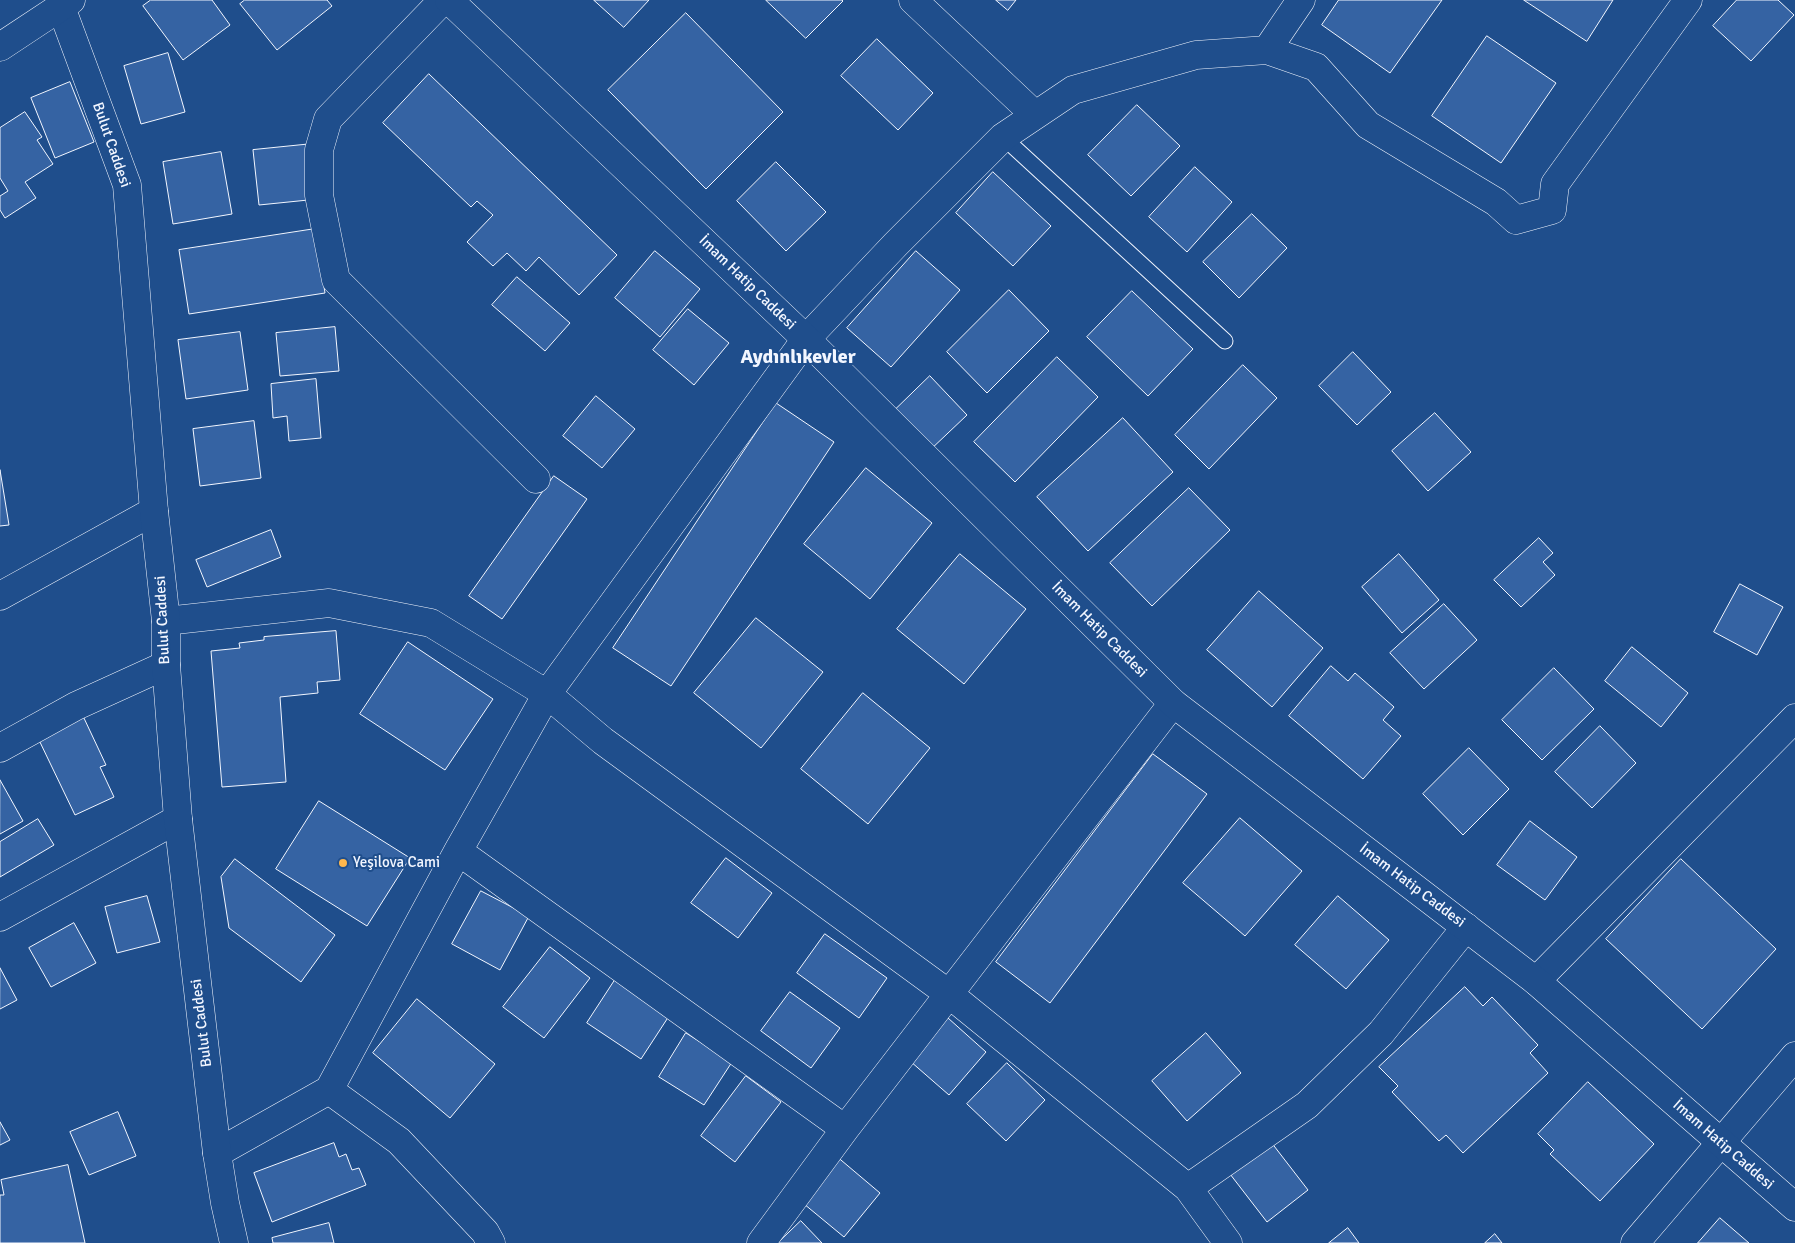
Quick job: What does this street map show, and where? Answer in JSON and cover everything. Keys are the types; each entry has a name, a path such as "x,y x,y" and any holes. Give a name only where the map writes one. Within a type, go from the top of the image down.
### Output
{"main road":[{"path":"443,0 328,118 319,150 319,195 336,280 536,479"},
{"name":"İmam Hatip Caddesi","path":"449,0 806,339 1173,703 1536,981 1795,1207"},
{"path":"913,0 1035,116"},
{"path":"1267,50 1301,0"},
{"path":"217,1153 329,1090 458,851 547,694 806,339 896,244 1003,137 1073,90 1196,55 1267,50 1316,67 1368,125 1496,202 1516,220 1552,210 1554,184 1688,0"},
{"path":"0,46 66,3"},
{"name":"Bulut Caddesi","path":"66,3 127,185 154,511 166,621 166,665 178,819 217,1153 234,1243"},
{"path":"0,596 154,511"},
{"path":"166,621 328,603 431,623 547,694 603,740 949,994 1188,1188 1228,1243"},
{"path":"0,748 76,706 166,665"},
{"path":"761,1243 845,1129 1173,703"},
{"path":"1536,981 1795,718"},
{"path":"0,916 178,819"},
{"path":"458,851 845,1129"},
{"path":"1188,1188 1307,1105 1381,1033 1466,927"},
{"path":"1635,1243 1795,1056"},
{"path":"329,1090 400,1141 485,1232 491,1243"}],"lane":[{"path":"1003,137 1225,341"}],"building":[{"path":"151,0 212,0 230,25 183,60 143,6"},
{"path":"245,0 327,0 332,6 277,50 240,4"},
{"path":"594,0 649,0 624,27"},
{"path":"766,0 842,0 843,1 806,38"},
{"path":"996,0 1016,0 1008,10"},
{"path":"1339,0 1442,0 1390,73 1322,25"},
{"path":"1524,0 1613,0 1587,41"},
{"path":"1737,0 1778,0 1794,15 1751,61 1713,26"},
{"path":"686,13 783,112 706,189 608,90"},
{"path":"1487,36 1556,83 1501,163 1432,116"},
{"path":"877,39 933,93 898,130 841,76"},
{"path":"168,53 185,112 141,124 124,66"},
{"path":"429,74 617,255 579,295 539,257 526,271 507,253 493,266 467,242 493,215 477,201 471,207 383,123"},
{"path":"70,82 94,142 55,158 31,98"},
{"path":"1137,105 1180,146 1131,196 1088,155"},
{"path":"25,112 42,137 37,140 53,164 25,182 36,198 5,218 0,210 0,196 8,191 0,178 0,128"},
{"path":"312,144 318,199 259,205 253,150"},
{"path":"221,152 232,214 173,224 163,162"},
{"path":"776,162 826,212 786,251 737,201"},
{"path":"1195,167 1232,202 1187,252 1149,217"},
{"path":"993,172 1051,226 1013,266 956,213"},
{"path":"1252,214 1287,248 1239,298 1203,262"},
{"path":"315,229 325,293 189,314 179,250"},
{"path":"655,251 700,289 660,337 615,298"},
{"path":"916,251 960,290 891,367 847,328"},
{"path":"517,277 570,323 545,351 492,305"},
{"path":"1009,290 1049,331 987,393 947,352"},
{"path":"1132,291 1193,349 1148,396 1087,337"},
{"path":"688,309 729,343 694,385 653,350"},
{"path":"335,327 339,371 280,376 276,333"},
{"path":"240,332 248,390 186,399 178,340"},
{"path":"1353,352 1391,392 1357,425 1319,386"},
{"path":"1057,357 1098,397 1015,482 974,442"},
{"path":"1243,365 1277,398 1209,469 1175,435"},
{"path":"930,376 967,415 928,452 892,413"},
{"path":"316,379 321,438 289,441 287,416 273,418 271,384"},
{"path":"596,396 635,429 602,468 563,436"},
{"path":"776,403 834,442 671,686 613,648"},
{"path":"1435,413 1471,452 1428,491 1392,451"},
{"path":"1123,418 1173,472 1088,551 1037,497"},
{"path":"254,421 261,478 200,486 193,429"},
{"path":"866,468 932,523 870,599 804,544"},
{"path":"0,470 9,525 0,526"},
{"path":"554,476 587,499 502,619 469,596"},
{"path":"1189,488 1230,530 1152,606 1110,563"},
{"path":"271,530 281,557 207,587 196,560"},
{"path":"1539,538 1553,553 1543,562 1555,575 1521,607 1494,580"},
{"path":"960,554 1026,609 964,684 897,629"},
{"path":"1399,554 1439,600 1402,633 1362,587"},
{"path":"1740,584 1783,607 1757,655 1714,632"},
{"path":"1259,591 1323,648 1272,707 1207,650"},
{"path":"1444,604 1477,640 1424,689 1390,653"},
{"path":"756,618 823,672 761,748 694,693"},
{"path":"336,631 340,680 317,682 318,693 280,697 286,782 222,787 211,651 240,648 239,643 264,640 264,637"},
{"path":"408,642 493,699 445,770 360,714"},
{"path":"1632,647 1688,693 1661,727 1605,681"},
{"path":"1331,666 1348,681 1355,673 1394,707 1383,720 1401,736 1363,779 1289,716"},
{"path":"1554,668 1594,709 1542,760 1502,720"},
{"path":"863,693 930,748 868,824 801,769"},
{"path":"83,716 106,765 100,767 114,797 75,815 38,738"},
{"path":"1600,726 1636,763 1592,808 1555,772"},
{"path":"1469,748 1509,789 1463,835 1423,794"},
{"path":"1153,754 1207,794 1050,1003 996,962"},
{"path":"0,780 23,821 0,834"},
{"name":"Yeşilova Cami","path":"319,801 410,858 367,926 276,869"},
{"path":"1240,818 1302,871 1245,936 1183,883"},
{"path":"38,819 54,845 0,877 0,842"},
{"path":"1530,821 1577,857 1545,900 1497,865"},
{"path":"726,858 772,893 738,938 691,903"},
{"path":"235,859 335,935 301,982 229,928 221,877"},
{"path":"1681,859 1776,949 1702,1029 1606,939"},
{"path":"481,891 529,916 500,970 452,944"},
{"path":"147,896 160,942 117,953 105,907"},
{"path":"1338,896 1389,940 1346,989 1295,945"},
{"path":"74,923 96,963 51,987 29,948"},
{"path":"825,934 887,978 859,1018 797,973"},
{"path":"550,947 590,978 544,1038 503,1007"},
{"path":"0,968 17,1000 0,1009"},
{"path":"615,980 669,1016 641,1059 587,1023"},
{"path":"1465,987 1483,1006 1492,997 1538,1045 1530,1053 1548,1073 1463,1153 1446,1135 1439,1141 1392,1092 1398,1086 1379,1067"},
{"path":"790,992 840,1028 811,1068 761,1031"},
{"path":"417,999 495,1064 450,1118 373,1053"},
{"path":"948,1018 986,1052 949,1095 910,1061"},
{"path":"686,1033 732,1062 704,1105 659,1077"},
{"path":"1206,1033 1241,1073 1187,1121 1152,1081"},
{"path":"1007,1063 1045,1100 1006,1141 967,1104"},
{"path":"746,1076 781,1102 735,1162 701,1136"},
{"path":"1588,1082 1654,1144 1600,1201 1550,1154 1554,1150 1538,1134"},
{"path":"118,1112 136,1156 89,1175 70,1132"},
{"path":"0,1122 10,1140 0,1145"},
{"path":"1271,1142 1308,1190 1267,1222 1230,1174"},
{"path":"334,1143 339,1157 346,1154 352,1170 359,1168 366,1185 272,1222 254,1173"},
{"path":"835,1155 880,1193 844,1237 798,1199"},
{"path":"68,1165 85,1243 0,1243 0,1195 4,1195 1,1180"},
{"path":"1720,1218 1749,1243 1698,1243"},
{"path":"801,1221 822,1243 778,1243"},
{"path":"329,1223 334,1243 273,1243 272,1238"},
{"path":"1348,1228 1359,1243 1329,1243"},
{"path":"1495,1234 1502,1243 1485,1243"}],"place":[{"name":"Yeşilova Cami","path":"343,863"}],"district":[{"name":"Aydınlıkevler","path":"798,358"}]}
